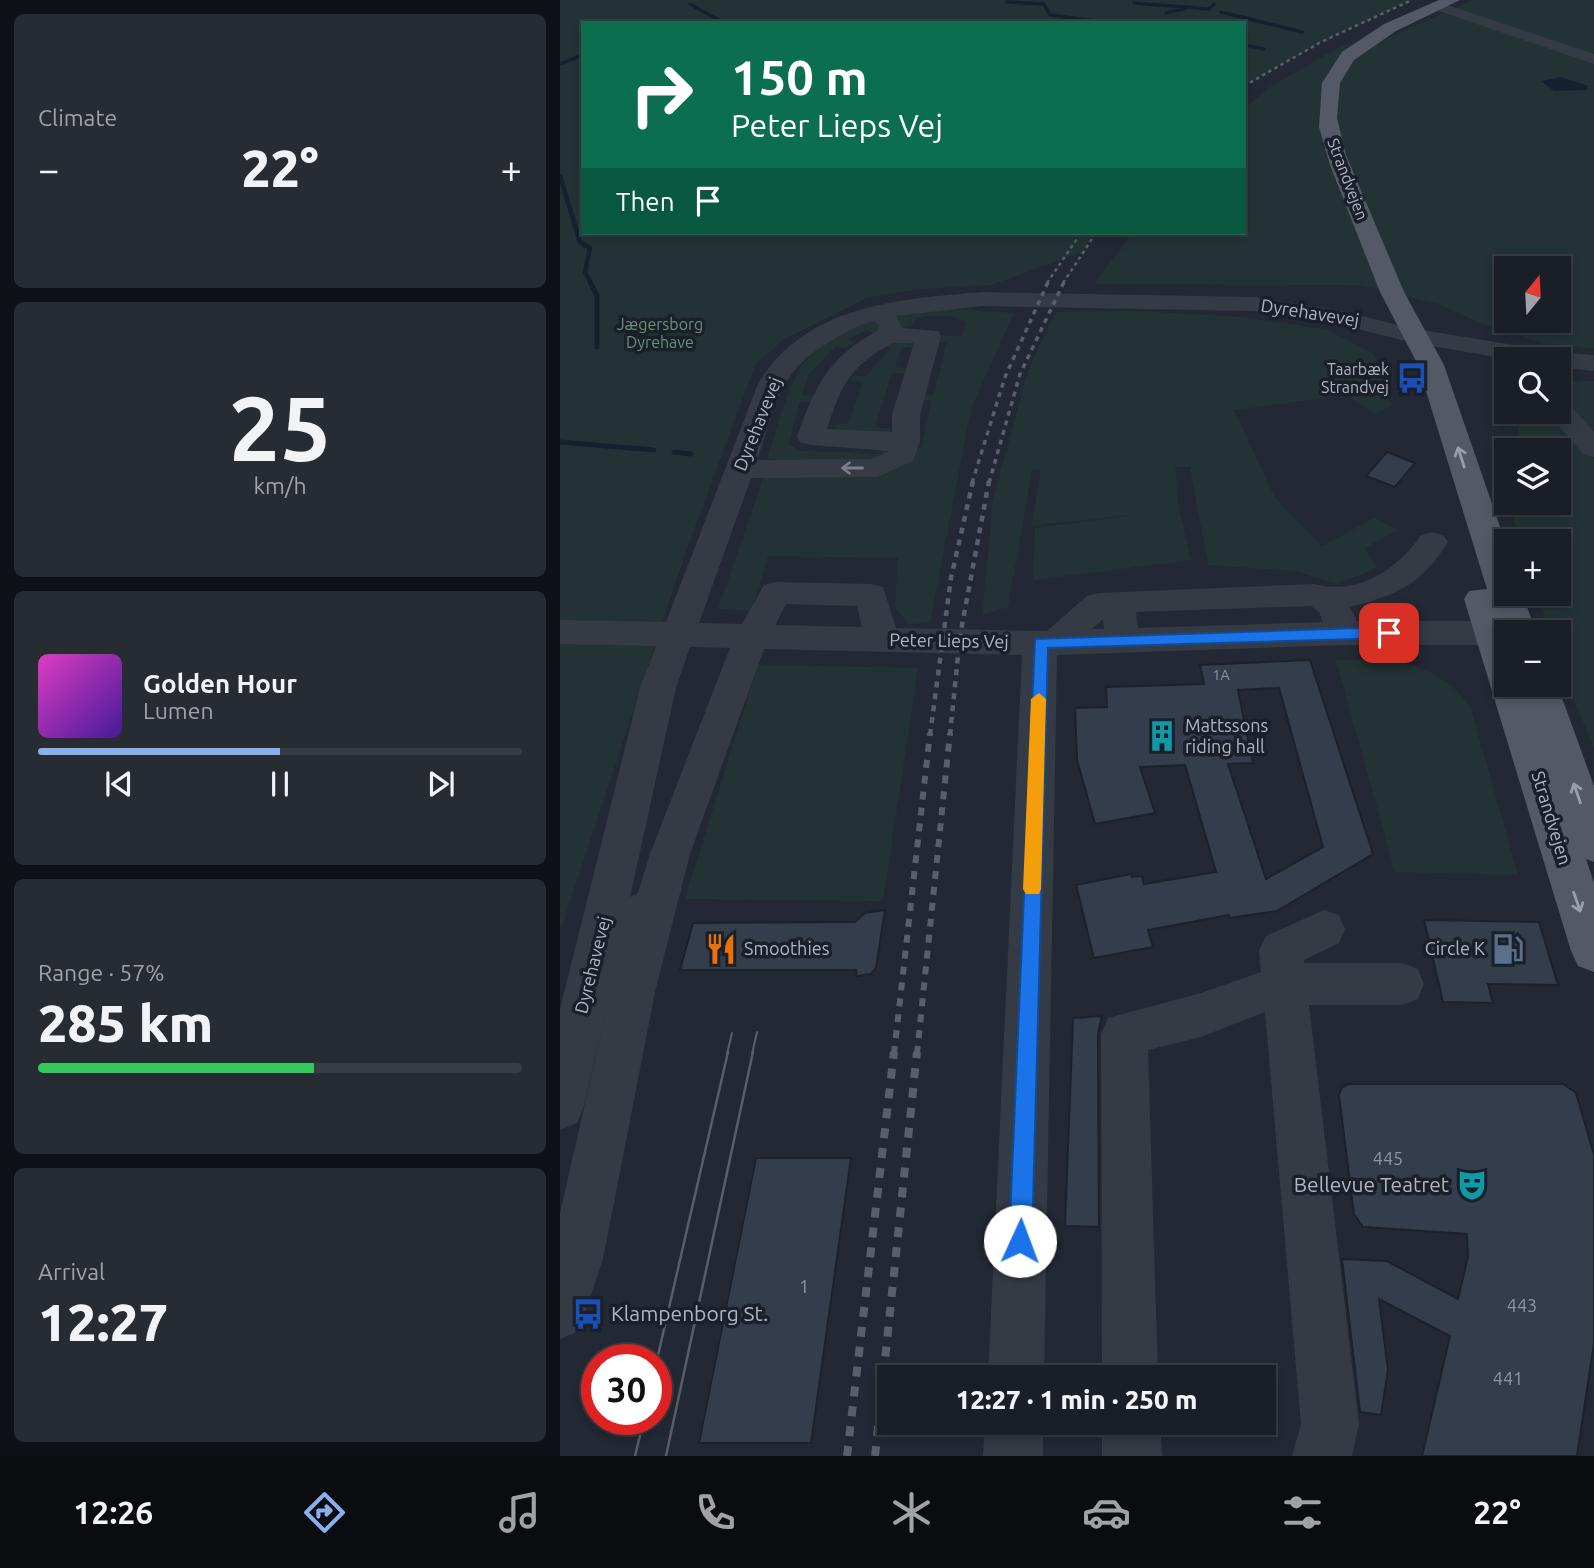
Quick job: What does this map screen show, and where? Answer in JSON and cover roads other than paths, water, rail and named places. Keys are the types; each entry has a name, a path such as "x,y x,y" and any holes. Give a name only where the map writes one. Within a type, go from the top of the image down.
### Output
{"main road":[{"name":"Strandvejen","path":"1445,3 1371,38 1337,68 1328,98 1331,137 1410,335 1430,365 1502,620"},
{"name":"Strandvejen","path":"1512,697 1594,951"},
{"name":"Strandvejen","path":"1543,697 1594,844"}],"street":[{"path":"1445,3 1594,59"},
{"name":"Dyrehavevej","path":"560,1106 658,688 771,384 782,365 798,349 822,332 883,323 937,302 982,299 1254,304 1357,320 1410,335"},
{"path":"740,469 877,468 903,455 906,441 906,415 929,336 883,323 859,350 842,363 811,437 906,441"},
{"path":"1410,335 1494,351"},
{"path":"1571,360 1594,363"},
{"path":"1571,423 1594,449"},
{"path":"1017,1365 1048,642 1098,604 1314,595 1330,601 1390,586 1424,559 1432,542"},
{"path":"560,1312 576,1259 633,992 656,904 741,638 776,593 871,595 897,640"},
{"path":"1122,639 1119,608 1123,601"},
{"path":"1330,601 1345,633"},
{"name":"Peter Lieps Vej","path":"560,632 741,638 1048,642 1345,633 1494,633"},
{"path":"633,992 600,937 656,904"},
{"path":"1322,1456 1330,1424 1281,950 1324,929"},
{"path":"1130,1365 1124,1034 1201,1015 1285,984 1402,984"},
{"path":"1013,1456 1014,1435"},
{"path":"1131,1435 1132,1456"}],"water":[{"path":"1561,77 1588,86 1587,90 1554,91 1541,81"}],"waterway":[{"path":"1007,2 1044,4 1050,15 1095,21"},
{"path":"1134,3 1209,9 1214,4"},
{"path":"690,4 720,21"},
{"path":"1166,13 1184,9"},
{"path":"1221,12 1302,32"},
{"path":"1246,45 1264,49"},
{"path":"560,64 581,56"},
{"path":"560,176 580,242 590,248 585,272 591,283"},
{"path":"590,282 597,295 597,347"},
{"path":"560,442 654,450"},
{"path":"674,452 691,454"}],"tram line":[{"path":"752,1054 757,1032"},
{"path":"727,1054 732,1033"},
{"path":"661,1344 728,1052"},
{"path":"666,1456 753,1052"},
{"path":"635,1456 640,1435"}],"railway":[{"path":"1246,85 1321,42 1412,0"},
{"path":"1047,283 1080,235"},
{"path":"1063,283 1095,235"},
{"path":"972,483 1005,377 1048,282"},
{"path":"989,483 1020,374 1064,282"},
{"path":"930,735 951,578 973,481"},
{"path":"950,735 960,636 989,481"},
{"path":"894,1054 930,733"},
{"path":"917,1054 950,733"},
{"path":"847,1456 894,1052"},
{"path":"875,1456 917,1052"}],"place":[{"name":"Taarbæk Strandvej","path":"1412,378"},
{"name":"Mattssons riding hall","path":"1162,736"},
{"name":"Smoothies","path":"721,949"},
{"name":"Circle K","path":"1508,949"},
{"name":"Bellevue Teatret","path":"1472,1185"},
{"name":"Klampenborg St.","path":"588,1314"}],"park label":[{"name":"Jægersborg Dyrehave","path":"660,333"}]}
